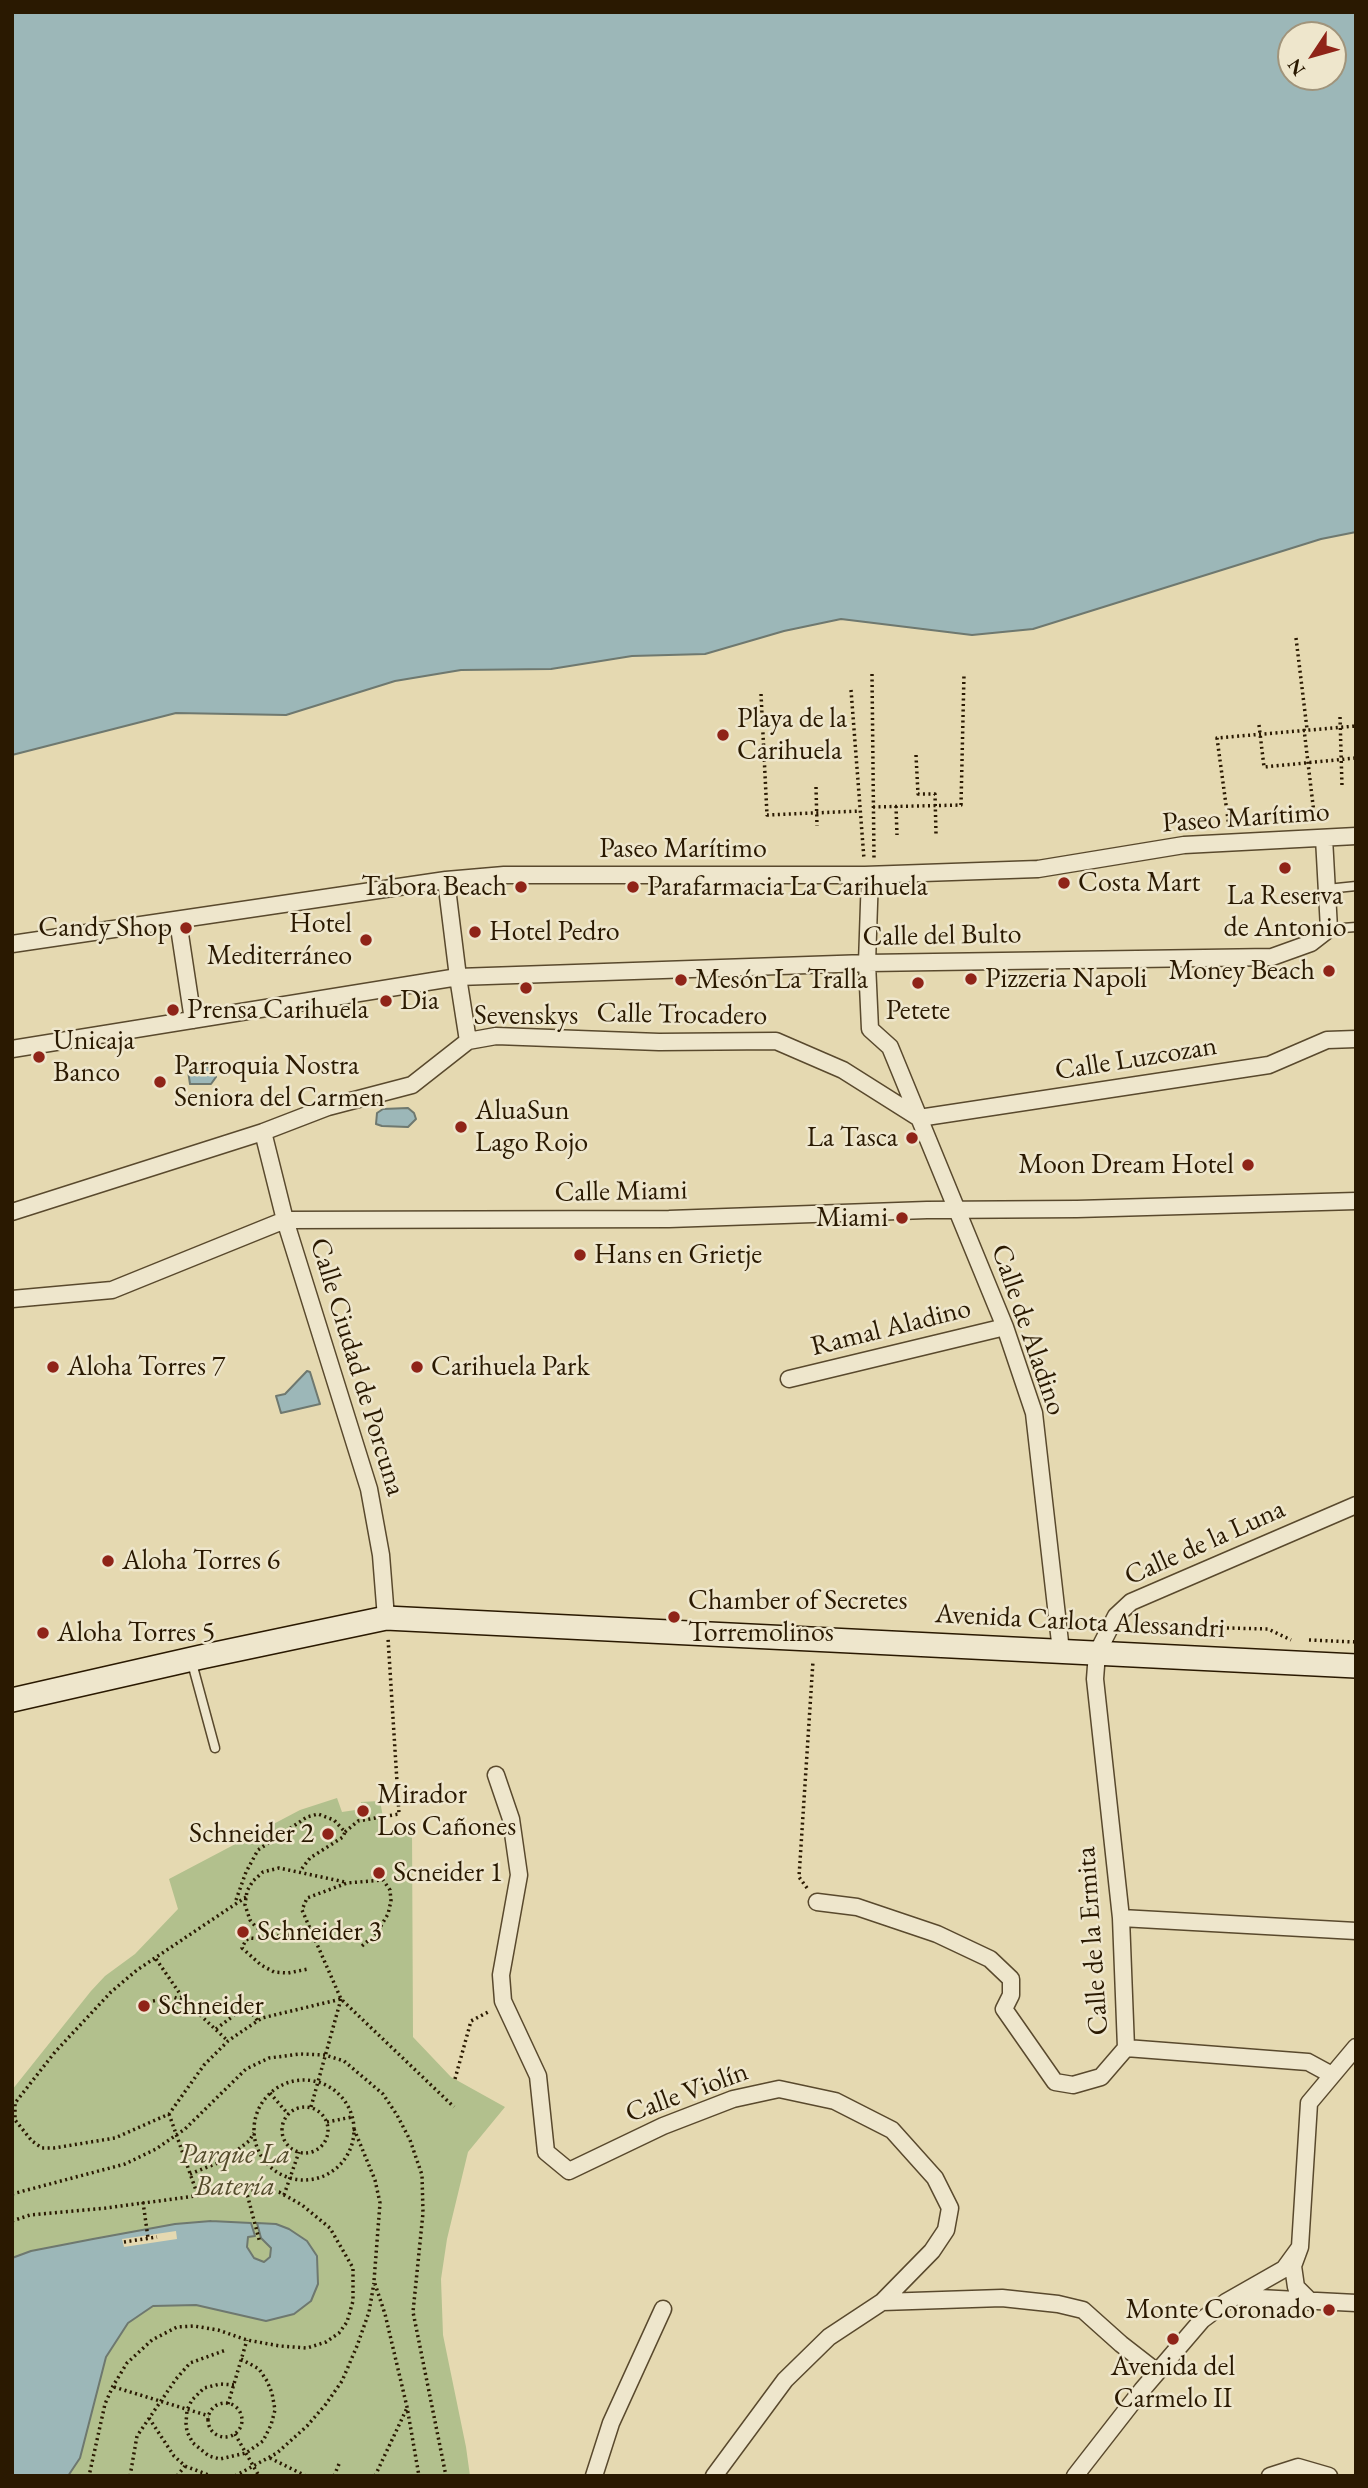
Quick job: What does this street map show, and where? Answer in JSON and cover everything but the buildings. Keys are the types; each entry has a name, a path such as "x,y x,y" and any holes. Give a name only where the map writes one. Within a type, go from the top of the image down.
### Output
{"main road":[{"name":"Avenida Carlota Alessandri","path":"12,1700 386,1618 1356,1666"}],"street":[{"name":"Paseo Marítimo","path":"12,944 446,880 504,875 870,875 1038,869 1184,845 1356,836"},
{"path":"1320,838 1329,929"},
{"name":"Calle de Aladino","path":"870,875 867,963 870,1029 890,1047 1005,1327 1034,1413 1061,1651"},
{"path":"12,1212 263,1132 328,1107 412,1085 468,1041 446,880"},
{"path":"178,921 193,1020"},
{"name":"Calle del Bulto","path":"12,1049 458,977 867,963 1272,957 1311,943 1329,929"},
{"name":"Calle Trocadero","path":"468,1041 496,1036 659,1042 776,1041 843,1070 919,1118"},
{"name":"Calle Luzcozan","path":"919,1118 1269,1065 1327,1040 1356,1039"},
{"name":"Calle Ciudad de Porcuna","path":"263,1132 285,1220 369,1489 381,1555 386,1618"},
{"name":"Calle Miami","path":"285,1220 669,1219 1356,1201"},
{"path":"12,1299 113,1290 285,1220"},
{"name":"Ramal Aladino","path":"789,1380 1005,1327"},
{"name":"Calle de la Luna","path":"1097,1653 1116,1616 1130,1602 1356,1505"},
{"name":"Calle de la Ermita","path":"1097,1653 1095,1679 1121,1918 1126,2048 1308,2062 1332,2075"},
{"name":"Calle Violín","path":"496,1774 511,1819 519,1875 500,1975 503,2001 538,2076 546,2152 569,2171 663,2126 733,2099 779,2090 835,2101 892,2130 935,2178 950,2208 946,2230 932,2251 881,2302"},
{"path":"817,1902 857,1907 937,1934 990,1959 1011,1979 1011,1995 1004,2009 1055,2082 1073,2085 1101,2077 1126,2048"},
{"path":"1121,1918 1356,1931"},
{"path":"1311,2302 1303,2295 1293,2277 1295,2256 1300,2247 1309,2104 1356,2047"},
{"path":"1075,2476 1202,2320 1226,2302 1284,2269 1300,2247"},
{"path":"1238,2297 1356,2303"},
{"path":"715,2476 785,2380 829,2337 881,2302 1002,2298 1058,2304 1083,2310 1157,2372"},
{"path":"594,2476 611,2423 663,2309"},
{"path":"1270,2476 1298,2467 1325,2475"}],"lane":[{"path":"1327,889 1356,886"},
{"path":"1329,929 1356,927"},
{"path":"191,1659 215,1748"}],"path":[{"path":"1296,638 1308,762 1320,838"},
{"path":"870,875 873,807 872,674"},
{"path":"873,807 961,805 964,674"},
{"path":"851,690 860,811 870,875"},
{"path":"761,694 767,815 860,811"},
{"path":"1340,717 1342,786"},
{"path":"1259,725 1264,767 1356,758"},
{"path":"1231,843 1217,738 1356,726"},
{"path":"916,755 918,806"},
{"path":"816,787 817,826"},
{"path":"918,794 935,794 936,834"},
{"path":"896,806 897,835"},
{"path":"300,1871 310,1858 335,1844 358,1821 399,1814 386,1618"},
{"path":"814,1638 799,1877 817,1902"},
{"path":"236,1902 246,1872 258,1850 307,1817 325,1815 345,1832"},
{"path":"310,1927 284,1937 269,1935 256,1927 246,1910 246,1897 253,1881 268,1869 279,1868 347,1882 383,1880 390,1890 388,1914 376,1934 362,1946"},
{"path":"347,1882 307,1898 302,1910 341,1999 454,2107"},
{"path":"246,1897 137,1970 111,1992 55,2052 15,2103 15,2120 32,2141 41,2148 54,2148 115,2138 169,2114 204,2065 228,2041 258,2021 282,2012 341,1999"},
{"path":"269,1935 260,1939 250,1938 242,1948 261,1965 274,1972 288,1973 308,1969"},
{"path":"156,1959 185,2001 228,2041"},
{"path":"153,2001 173,1997 185,2001"},
{"path":"311,2107 341,1999"},
{"path":"455,2080 471,2021 495,2008"},
{"path":"249,2010 258,2021"},
{"path":"216,2029 237,2012"},
{"path":"12,2194 125,2164 156,2149 177,2135 246,2069 269,2058 300,2054 325,2055 344,2061 383,2094 410,2140 422,2175 424,2213 413,2312 446,2476"},
{"path":"235,2476 268,2458 307,2426 342,2381 369,2312 380,2203 375,2180 354,2129 352,2117 338,2093 318,2082 298,2080 282,2084 270,2093 257,2112 254,2133 256,2145 272,2168 290,2177 310,2179 334,2169 350,2149 354,2129"},
{"path":"270,2093 288,2114"},
{"path":"311,2107 323,2115 328,2132 324,2143 314,2151 299,2152 290,2147 283,2138 282,2126 288,2114 295,2108 311,2107"},
{"path":"169,2114 198,2196"},
{"path":"327,2122 352,2117"},
{"path":"190,2174 223,2161 249,2141 254,2133"},
{"path":"284,2195 299,2152"},
{"path":"246,2190 260,2243"},
{"path":"12,2221 30,2215 263,2190 284,2195 302,2205 330,2228 353,2268 354,2301 347,2322 339,2333 326,2342 307,2347 280,2346 194,2326 177,2327 152,2340 127,2363 113,2386 105,2404 89,2476"},
{"path":"143,2203 148,2238"},
{"path":"124,2242 157,2237"},
{"path":"374,2281 385,2314 407,2407 419,2476"},
{"path":"228,2404 247,2340"},
{"path":"130,2476 137,2436 160,2401 190,2363 226,2350"},
{"path":"234,2385 220,2384 204,2388 192,2400 187,2410 187,2432 192,2443 201,2451 220,2459 246,2454 263,2441 275,2410 267,2381 259,2370 241,2359"},
{"path":"113,2386 209,2416"},
{"path":"228,2404 237,2409 242,2418 240,2429 227,2437 215,2434 209,2425 209,2416 213,2408 228,2404"},
{"path":"375,2476 407,2407"},
{"path":"149,2418 164,2445 185,2466 211,2476"},
{"path":"235,2434 259,2476"},
{"path":"268,2458 306,2476"},
{"path":"334,2476 339,2464"},
{"path":"177,2476 185,2466"}],"green space":[{"name":"Parque La Batería","path":"337,1798 342,1812 362,1809 361,1802 380,1801 386,1833 412,1829 413,2037 451,2077 505,2107 468,2152 447,2239 441,2279 443,2335 470,2476 12,2476 12,2090 91,1991 105,1976 135,1954 178,1909 169,1879 300,1810"}],"water":[{"path":"12,12 1356,12 1356,532 1321,539 1033,629 972,635 841,619 784,631 705,654 632,656 551,669 461,670 395,681 286,715 176,713 12,755"},
{"path":"214,1065 216,1077 211,1084 190,1084 188,1071"},
{"path":"408,1108 416,1119 408,1127 376,1124 377,1113 383,1109"},
{"path":"307,1371 310,1372 320,1404 281,1413 276,1396 285,1394"},
{"path":"211,2221 251,2223 255,2236 248,2237 247,2247 254,2258 264,2262 270,2257 271,2248 261,2238 257,2223 276,2224 307,2241 317,2256 318,2284 311,2301 294,2314 266,2321 196,2305 153,2306 128,2323 106,2357 80,2458 68,2476 12,2476 12,2258 31,2251 93,2239 175,2224"}],"pier":[{"path":"176,2231 177,2239 124,2247 122,2239"}],"place":[{"name":"Playa de la Carihuela","path":"723,735"},
{"name":"La Reserva de Antonio","path":"1285,868"},
{"name":"Costa Mart","path":"1064,883"},
{"name":"Tabora Beach","path":"521,887"},
{"name":"Parafarmacia La Carihuela","path":"633,887"},
{"name":"Candy Shop","path":"186,928"},
{"name":"Hotel Pedro","path":"475,932"},
{"name":"Hotel Mediterráneo","path":"366,940"},
{"name":"Money Beach","path":"1329,971"},
{"name":"Pizzeria Napoli","path":"971,979"},
{"name":"Mesón La Tralla","path":"681,980"},
{"name":"Petete","path":"918,983"},
{"name":"Sevenskys","path":"526,988"},
{"name":"Dia","path":"386,1001"},
{"name":"Prensa Carihuela","path":"173,1010"},
{"name":"Unicaja Banco","path":"39,1057"},
{"name":"Parroquia Nostra Seniora del Carmen","path":"160,1082"},
{"name":"AluaSun Lago Rojo","path":"461,1127"},
{"name":"La Tasca","path":"912,1138"},
{"name":"Moon Dream Hotel","path":"1248,1165"},
{"name":"Miami","path":"902,1218"},
{"name":"Hans en Grietje","path":"580,1255"},
{"name":"Aloha Torres 7","path":"53,1367"},
{"name":"Carihuela Park","path":"417,1367"},
{"name":"Aloha Torres 6","path":"108,1561"},
{"name":"Chamber of Secretes Torremolinos","path":"674,1617"},
{"name":"Aloha Torres 5","path":"43,1633"},
{"name":"Mirador Los Cañones","path":"363,1811"},
{"name":"Schneider 2","path":"328,1834"},
{"name":"Scneider 1","path":"379,1873"},
{"name":"Schneider 3","path":"243,1932"},
{"name":"Schneider","path":"144,2006"},
{"name":"Monte Coronado","path":"1329,2310"},
{"name":"Avenida del Carmelo II","path":"1173,2339"}]}
